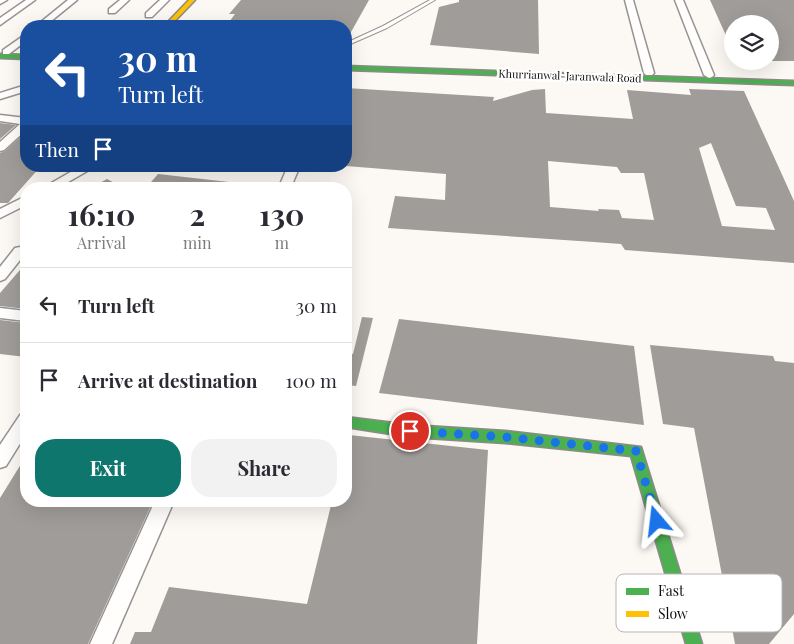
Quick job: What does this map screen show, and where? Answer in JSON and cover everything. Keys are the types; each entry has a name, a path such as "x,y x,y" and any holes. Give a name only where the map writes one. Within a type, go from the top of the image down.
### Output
{"main road":[{"path":"173,20 192,0"},
{"path":"2,53 20,54"},
{"name":"Khurrianwal-Jaranwala Road","path":"352,63 794,77"},
{"name":"Khurrianwal-Jaranwala Road","path":"352,68 794,83"},
{"path":"352,423 410,431 505,437 636,451 673,574"},
{"path":"690,632 694,644"}],"street":[{"path":"0,22 31,0"},
{"path":"48,20 74,0"},
{"path":"112,11 125,0"},
{"path":"149,15 165,0"},
{"path":"629,0 649,73"},
{"path":"680,0 709,75"},
{"path":"2,53 20,41"},
{"path":"0,96 20,90"},
{"path":"0,118 20,121"},
{"path":"0,148 20,128"},
{"path":"60,182 79,172"},
{"path":"0,214 20,203"},
{"path":"0,276 20,251"},
{"path":"0,313 20,315"},
{"path":"0,460 20,429"},
{"path":"101,644 162,507"}],"lane":[{"path":"352,42 385,27 433,0"}],"building":[{"path":"241,0 369,0 352,30 352,20 230,20 235,14 229,14"},
{"path":"459,0 538,0 539,54 430,45 439,7 459,2"},
{"path":"710,0 794,0 794,61 779,61 779,15 724,15 724,31"},
{"path":"352,88 494,97 493,101 532,90 545,89 546,113 633,119 627,90 691,95 689,89 744,91 794,201 794,263 625,250 621,244 388,228 395,196 445,200 446,174 352,166","holes":["711,143 736,206 766,208 775,230 722,226 699,148","548,161 617,167 621,173 644,173 654,220 622,218 619,210 598,209 599,211 550,207"]},
{"path":"0,123 16,125 0,139"},
{"path":"20,137 20,172 36,172 27,182 20,182 20,190 8,203 0,203 0,153"},
{"path":"158,174 229,182 151,182"},
{"path":"107,179 113,182 102,182"},
{"path":"20,270 20,308 0,306 0,293"},
{"path":"362,317 373,318 356,386 352,386 353,354"},
{"path":"399,319 634,346 644,425 379,393"},
{"path":"0,320 20,322 20,356 0,354"},
{"path":"650,345 773,356 775,361 794,363 794,614 782,628 782,574 722,574 694,428 663,424"},
{"path":"352,435 488,450 477,644 130,644 135,632 151,632 169,587 307,604 331,507 352,507"},
{"path":"20,466 20,507 150,507 88,644 0,644 0,498"},
{"path":"733,632 779,632 769,644 735,644"}],"traffic: fast":[{"path":"0,56 20,57"},
{"path":"352,68 794,83"},
{"path":"352,423 410,431 505,437 636,451 673,574"},
{"path":"690,632 694,644"}],"traffic: slow":[{"path":"173,20 192,0"}],"route":[{"path":"410,431 505,437 636,451 657,521"}]}
